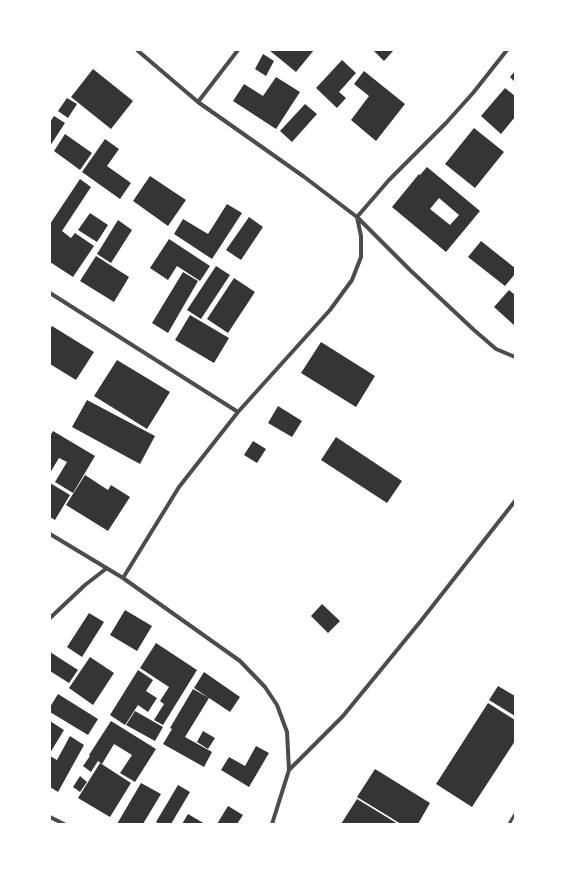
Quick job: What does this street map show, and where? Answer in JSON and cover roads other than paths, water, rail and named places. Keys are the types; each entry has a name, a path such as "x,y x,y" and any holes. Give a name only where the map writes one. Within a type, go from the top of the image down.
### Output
{"street":[{"path":"137,50 198,102 303,176 357,217 410,270 474,330 496,349 515,357"},
{"path":"198,102 238,50"},
{"path":"357,217 388,180 446,123 473,93 507,50"},
{"path":"123,578 179,487 238,412 330,310 352,280 361,257 361,236 357,217"},
{"path":"50,293 238,412"},
{"path":"289,770 343,716 420,622 515,501"},
{"path":"50,534 123,578 240,661 265,687 278,705 287,732 289,770 272,824"},
{"path":"50,618 85,585 107,568"},
{"path":"50,817 64,824"}],"lane":[{"path":"509,824 515,814"}]}
